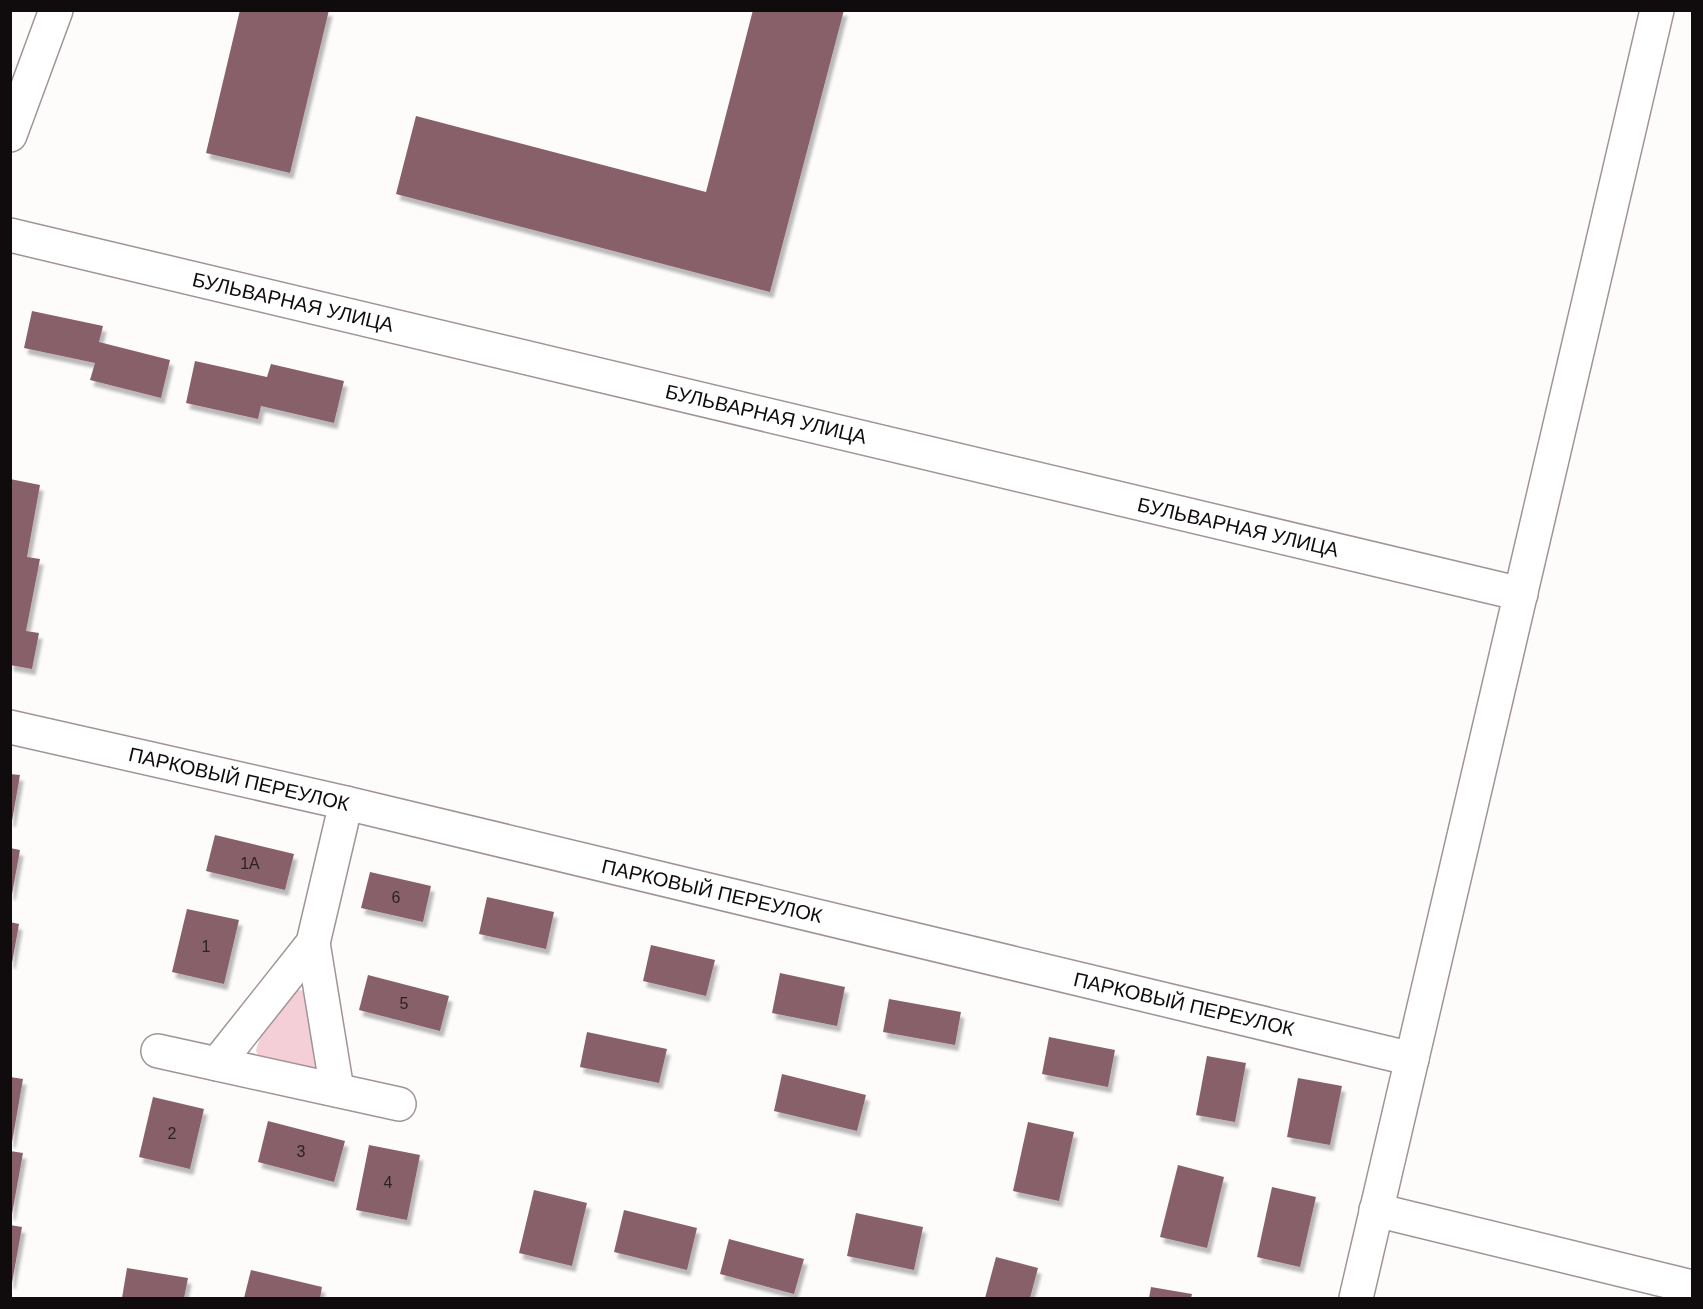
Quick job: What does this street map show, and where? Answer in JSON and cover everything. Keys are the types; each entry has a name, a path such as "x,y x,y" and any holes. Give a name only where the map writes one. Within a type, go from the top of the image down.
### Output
{"street":[{"path":"10,135 56,10"},
{"path":"1356,1299 1657,10"},
{"name":"БУЛЬВАРНАЯ УЛИЦА","path":"10,235 1521,594"},
{"name":"ПАРКОВЫЙ ПЕРЕУЛОК","path":"10,727 346,803 1412,1059"},
{"path":"337,1090 313,943 346,803"},
{"path":"218,1064 313,943"},
{"path":"158,1051 399,1104"},
{"path":"1377,1210 1692,1287"}],"shaded area":[{"path":"301,990 306,993 321,1055 314,1069 261,1061 256,1051 270,1018 286,995 291,991"}],"building":[{"path":"240,10 329,10 290,173 206,153"},
{"path":"753,10 844,10 770,292 396,194 416,116 706,192"},
{"path":"32,311 103,326 99,342 170,360 161,398 90,380 95,363 24,348"},
{"path":"195,361 267,377 271,364 344,381 334,423 261,406 258,419 186,403"},
{"path":"10,479 40,485 27,557 40,559 26,631 39,633 32,669 10,665"},
{"path":"10,774 20,775 12,821 10,821"},
{"path":"215,835 294,854 285,890 206,871"},
{"path":"10,848 20,850 12,894 10,894"},
{"path":"370,872 431,886 423,922 361,908"},
{"path":"487,897 554,912 546,949 479,934"},
{"path":"187,909 239,920 224,984 172,972"},
{"path":"10,922 19,924 12,963 10,962"},
{"path":"651,945 715,960 706,996 643,981"},
{"path":"780,973 845,987 837,1026 772,1013"},
{"path":"368,975 449,996 440,1031 359,1010"},
{"path":"889,999 961,1012 955,1045 883,1032"},
{"path":"587,1032 667,1049 659,1083 580,1067"},
{"path":"1049,1037 1115,1050 1108,1087 1042,1074"},
{"path":"1207,1056 1246,1063 1235,1122 1196,1115"},
{"path":"782,1074 866,1095 857,1131 774,1111"},
{"path":"10,1077 23,1079 12,1142 10,1142"},
{"path":"1298,1078 1342,1086 1330,1145 1287,1137"},
{"path":"153,1097 204,1109 190,1169 139,1157"},
{"path":"268,1121 345,1141 334,1182 258,1162"},
{"path":"1028,1122 1074,1132 1059,1201 1013,1191"},
{"path":"369,1145 420,1155 407,1220 356,1210"},
{"path":"10,1151 23,1153 12,1214 10,1214"},
{"path":"1178,1165 1224,1177 1207,1248 1160,1237"},
{"path":"1272,1187 1316,1197 1300,1267 1257,1257"},
{"path":"534,1190 587,1203 572,1266 519,1253"},
{"path":"624,1210 697,1228 687,1270 614,1252"},
{"path":"856,1213 923,1227 914,1270 847,1256"},
{"path":"10,1225 22,1227 12,1283 10,1283"},
{"path":"729,1239 804,1259 794,1294 720,1274"},
{"path":"996,1257 1038,1268 1030,1298 985,1298"},
{"path":"127,1268 188,1278 184,1298 122,1298"},
{"path":"251,1270 322,1287 320,1298 244,1298"},
{"path":"1151,1287 1192,1294 1191,1298 1149,1298"}]}
